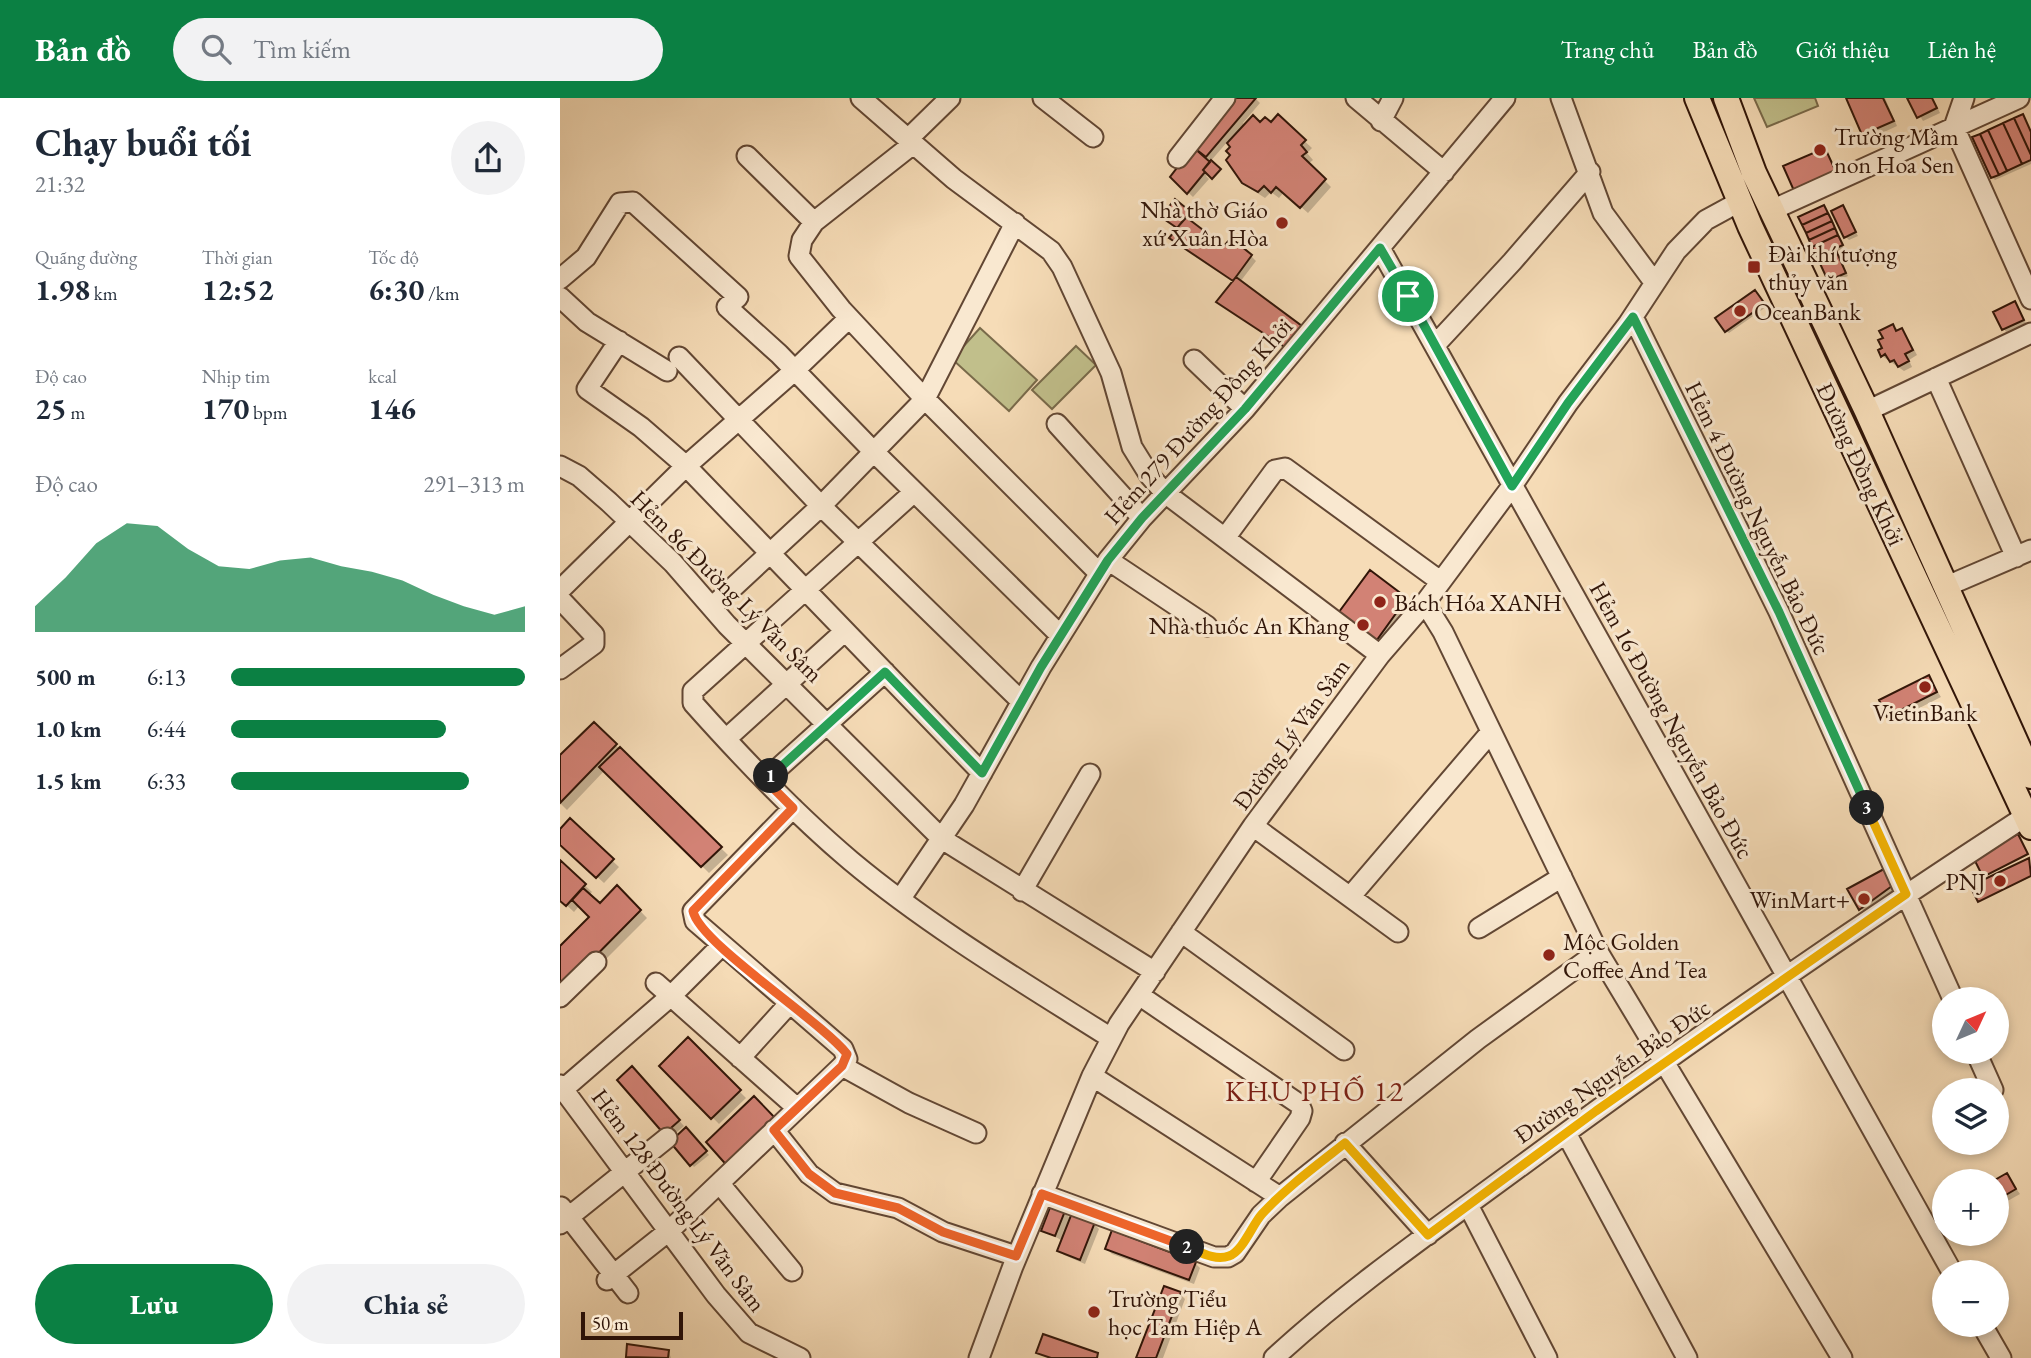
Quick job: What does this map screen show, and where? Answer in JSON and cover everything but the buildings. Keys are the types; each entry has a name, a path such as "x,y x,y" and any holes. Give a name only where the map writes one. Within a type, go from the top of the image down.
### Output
{"main road":[{"name":"Đường Đồng Khởi","path":"1697,98 1743,212 2029,819"},
{"name":"Đường Đồng Khởi","path":"1726,98 1767,200 1867,411 2031,776"},
{"path":"1743,212 1767,200"}],"street":[{"path":"861,98 954,179 1051,251 1062,267 1111,373 1132,447 1165,493 1380,654"},
{"path":"950,98 911,141 814,222 802,240 799,256 849,317 925,399 1103,566 1207,626"},
{"path":"1042,98 1093,136"},
{"path":"1178,159 1225,98"},
{"path":"1356,98 1444,172"},
{"path":"1381,121 1393,98"},
{"name":"Hẻm 279 Đường Đồng Khởi","path":"901,898 942,839 1103,566 1142,518 1245,409 1505,98"},
{"path":"1561,98 1604,213 1654,282"},
{"path":"1964,98 1954,127 2031,299"},
{"path":"1767,200 1954,127 2019,98"},
{"path":"747,156 814,222"},
{"path":"1435,345 1590,172"},
{"path":"560,279 586,257 620,203 633,202 738,297 727,307 1060,635"},
{"name":"Đường Lý Văn Sâm","path":"979,1358 1016,1256 1092,1076 1111,1038 1181,932 1253,826 1380,654 1425,603 1512,486 1568,403 1633,317 1654,282 1697,228 1743,212"},
{"path":"712,607 821,506 925,399 1015,223"},
{"name":"Hẻm 16 Đường Nguyễn Bảo Đức","path":"1380,248 1945,1260"},
{"path":"560,297 587,322 619,341 673,364 739,418 821,506 1021,701"},
{"path":"560,590 686,466 794,371 849,317"},
{"name":"Hẻm 4 Đường Nguyễn Bảo Đức","path":"1633,317 1779,612 1948,987"},
{"path":"1867,411 2031,333"},
{"path":"619,341 587,389 641,427 686,466 982,773"},
{"path":"1194,360 1245,409"},
{"path":"1936,378 2023,553 1947,586"},
{"path":"1057,424 1142,518"},
{"name":"Hẻm 86 Đường Lý Văn Sâm","path":"560,466 579,476 673,563 745,643 828,722 942,839 1155,972"},
{"path":"1225,538 1275,470 1285,468 1440,581"},
{"path":"914,492 694,691 691,696 693,703 765,780 852,862 970,948 1111,1038"},
{"path":"560,599 594,635 594,644 560,669"},
{"path":"1425,603 1443,632 1598,952 1842,1358"},
{"path":"726,740 845,631"},
{"path":"765,780 885,672"},
{"path":"1350,897 1491,732"},
{"path":"1022,891 1090,774"},
{"path":"610,1277 670,1230 847,1059 843,1049 695,921 693,911 793,808"},
{"name":"Đường Nguyễn Bảo Đức","path":"1274,1358 1304,1329 1566,1133 1906,894 2029,819"},
{"path":"1253,826 1398,932"},
{"path":"1479,928 1562,877"},
{"path":"1181,932 1344,1049"},
{"path":"561,1089 671,996 721,946"},
{"path":"1042,1194 1214,1257 1227,1257 1235,1253 1261,1215 1345,1143 1598,952"},
{"path":"560,997 596,962"},
{"path":"656,983 796,1108"},
{"path":"1139,995 1299,1104 1302,1111 1300,1118 1256,1182"},
{"path":"740,1058 789,1004"},
{"path":"842,1066 909,1103 976,1133"},
{"path":"1092,1076 1280,1197"},
{"name":"Hẻm 128 Đường Lý Văn Sâm","path":"561,1089 670,1230 716,1295 748,1333 800,1358"},
{"path":"774,1130 809,1174 835,1193 898,1208 943,1232 1016,1256"},
{"path":"1566,1133 1687,1358"},
{"path":"628,1293 610,1277 563,1216 667,1138"},
{"path":"1345,1143 1428,1235"},
{"path":"720,1184 792,1271"},
{"path":"1468,1205 1547,1358"},
{"path":"1989,1337 2001,1358"}],"shaded area":[{"path":"1754,98 1815,98 1818,106 1767,127"},
{"path":"980,328 1037,380 1009,411 952,359"},
{"path":"1076,346 1096,365 1052,409 1032,390"}],"place":[{"name":"Trường Mầm non Hoa Sen","path":"1820,150"},
{"name":"Nhà thờ Giáo xứ Xuân Hòa","path":"1282,223"},
{"name":"Đài khí tượng thủy văn","path":"1754,267"},
{"name":"OceanBank","path":"1740,311"},
{"name":"Bách Hóa XANH","path":"1380,602"},
{"name":"Nhà thuốc An Khang","path":"1363,625"},
{"name":"VietinBank","path":"1925,687"},
{"name":"PNJ","path":"2000,881"},
{"name":"WinMart+","path":"1864,899"},
{"name":"Mộc Golden Coffee And Tea","path":"1549,955"},
{"name":"Trường Tiểu học Tam Hiệp A","path":"1094,1312"}],"district":[{"name":"KHU PHỐ 12","path":"1315,1091"}],"route":[{"path":"1380,248 1408,296 1512,486 1568,403 1633,317 1779,612 1906,894 1596,1111 1428,1235 1345,1143 1261,1215 1235,1253 1227,1257 1214,1257 1042,1194 1016,1256 943,1232 898,1208 835,1193 809,1174 774,1130 842,1066 847,1054 721,946 695,921 693,911 793,808 765,780 885,672 982,773 1041,667 1108,560 1142,518 1165,493 1175,487 1245,409 1380,248"}]}
